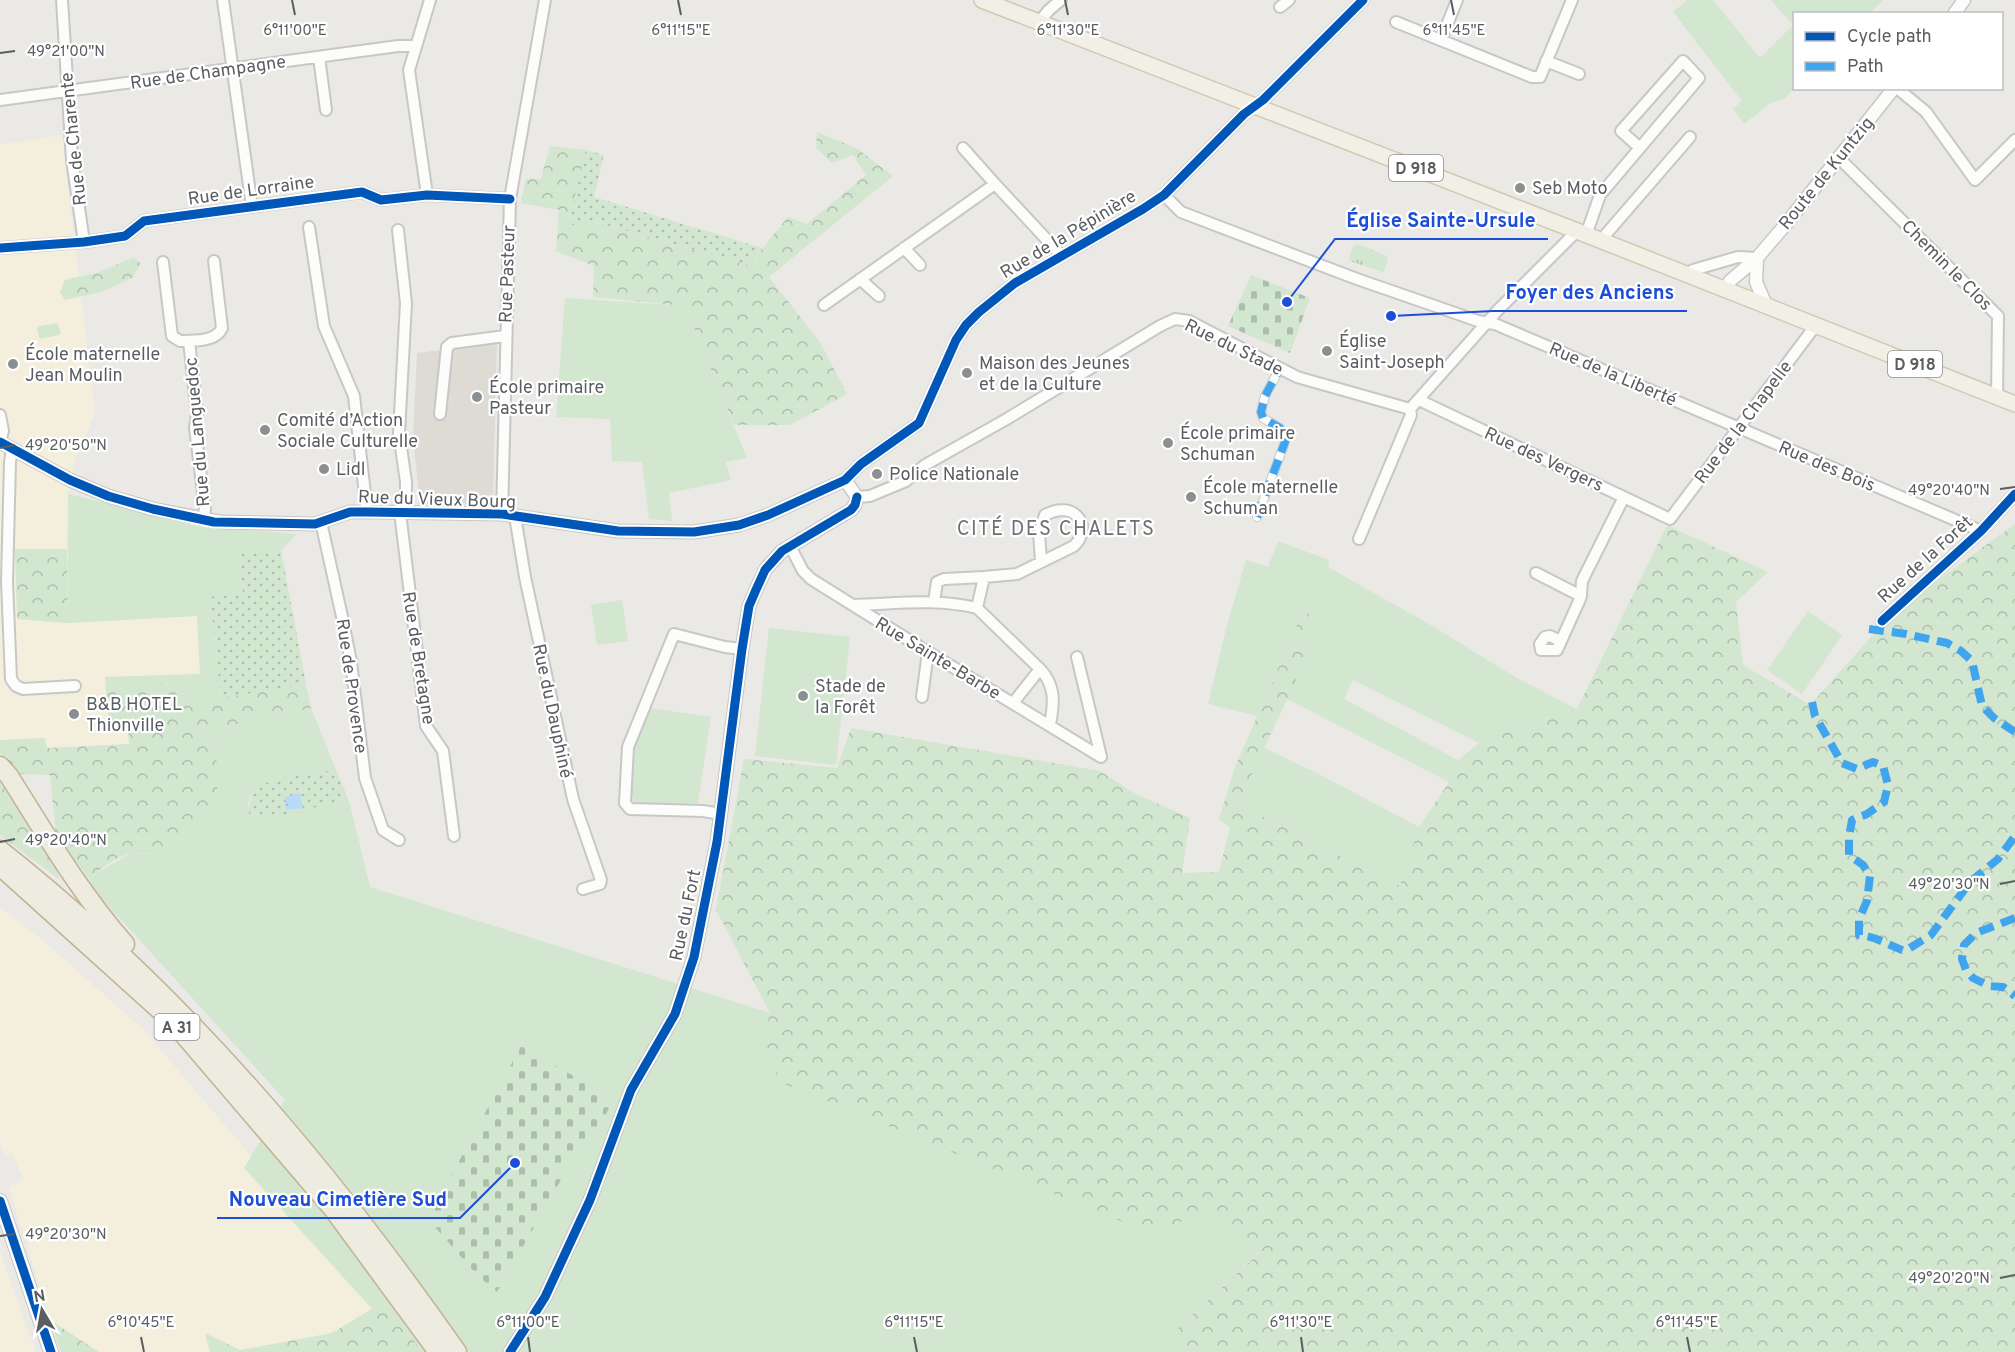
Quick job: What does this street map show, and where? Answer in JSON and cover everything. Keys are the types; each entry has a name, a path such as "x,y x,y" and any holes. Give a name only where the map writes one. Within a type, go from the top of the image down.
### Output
{"highway":[{"path":"0,766 110,927 152,974 162,993"},
{"name":"A 31","path":"0,850 72,909 162,993 217,1051 287,1130 372,1236 457,1352"},
{"name":"A 31","path":"0,866 172,1021 333,1209 438,1352"}],"main road":[{"name":"D 918","path":"982,0 1688,274 2015,404"},
{"path":"0,1201 51,1352"}],"street":[{"name":"Rue de Charente","path":"62,0 72,160 84,242"},
{"path":"223,0 252,207"},
{"path":"427,195 409,70 430,0"},
{"name":"Rue Pasteur","path":"502,514 510,199 545,0"},
{"path":"1039,22 1061,0"},
{"name":"Rue de la Pépinière","path":"845,480 861,464 919,423 949,354 966,325 1015,283 1164,195 1363,0"},
{"path":"1441,40 1458,0"},
{"path":"1396,22 1532,77 1540,76 1572,0"},
{"name":"Rue de Champagne","path":"0,100 398,46 416,46"},
{"path":"320,57 326,110"},
{"path":"1546,61 1579,74"},
{"path":"1588,235 1600,195 1700,78 1683,61 1621,131 1640,148"},
{"name":"Route de Kuntzig","path":"1742,296 1756,264 1893,90"},
{"path":"1898,90 1926,112 1974,180 2015,140"},
{"path":"1359,539 1411,415 1410,409 1487,322 1588,235 1690,137"},
{"path":"963,148 1061,255"},
{"name":"Chemin le Clos","path":"1839,158 1998,316 1997,396"},
{"path":"824,305 995,184"},
{"name":"Rue de Lorraine","path":"0,248 84,242 125,236 144,221 362,192 381,200 427,195 510,199"},
{"name":"Rue de la Liberté","path":"1164,195 1181,212 1358,279 1478,321 1487,322 1739,428"},
{"path":"309,226 324,326 354,396 367,512"},
{"name":"Rue de Bretagne","path":"398,230 406,303 399,433 406,482 403,512 426,726 443,751 454,836"},
{"path":"904,248 920,265"},
{"path":"1688,274 1693,270 1738,257 1756,264 1756,282 1766,305"},
{"name":"Rue du Languedoc","path":"202,519 205,509 195,428 197,414 189,341 213,337 222,328 214,261"},
{"path":"163,262 172,336 180,341 189,341"},
{"name":"Route de Kuntzig","path":"1726,289 1730,281 1756,264"},
{"path":"860,279 879,296"},
{"name":"Rue du Stade","path":"857,497 870,496 906,481 925,465 1175,319 1189,321 1280,368 1313,382 1410,409"},
{"name":"Rue de la Chapelle","path":"1670,519 1816,325"},
{"path":"440,414 447,346 452,343 505,336"},
{"path":"1257,518 1285,442 1280,428 1263,418 1260,412 1265,396 1280,368"},
{"name":"Rue des Vergers","path":"1419,400 1670,519"},
{"path":"0,415 3,434 0,442"},
{"name":"Rue des Bois","path":"1739,428 1982,531"},
{"name":"Rue du Vieux Bourg","path":"0,442 70,480 108,496 220,522 315,524 350,512 502,514 618,531 694,532 739,525 768,515 845,480"},
{"path":"12,449 4,582 12,679 16,686 23,689 75,686"},
{"path":"845,480 857,497"},
{"name":"Rue de la Forêt","path":"1882,621 1982,531 2015,494"},
{"name":"Rue du Fort","path":"510,1352 545,1297 590,1200 631,1090 675,1014 694,957 722,814 749,606 760,581 773,560 790,546 851,510 857,497"},
{"path":"1561,641 1581,596 1582,581 1624,497"},
{"path":"934,602 936,582 944,579 1017,574 1074,546 1080,540 1081,532 1080,522 1075,513 1065,509 1054,510 1045,515 1039,533 1041,561"},
{"name":"Rue du Dauphiné","path":"515,516 527,586 573,800 601,879 600,884 583,889"},
{"name":"Rue de Provence","path":"321,522 351,662 364,778 383,830 399,840"},
{"name":"Rue Sainte-Barbe","path":"790,546 802,571 811,579 1101,757 1077,657"},
{"path":"1536,573 1581,596"},
{"path":"977,608 984,577"},
{"path":"852,605 934,602 977,608 1047,676 1053,689 1054,703 1050,725"},
{"path":"722,814 703,811 630,809 625,803 628,747 674,634 724,647 742,649"},
{"path":"922,697 928,652"},
{"path":"1013,704 1040,669"}],"shaded area":[{"path":"62,135 95,414 75,459 68,494 67,549 15,550 18,619 68,623 197,616 201,674 105,677 109,721 127,721 130,744 46,748 0,740 0,145"},
{"path":"497,343 493,499 488,505 420,504 413,438 417,353"},
{"path":"0,908 40,938 143,1029 262,1169 392,1328 351,1352 66,1352 46,1307 9,1188 23,1178 13,1155 6,1155 0,1143"},
{"path":"0,1253 36,1352 0,1352"}],"green space":[{"path":"1687,0 1713,0 1760,58 1793,25 1793,88 1786,98 1769,104 1744,124 1733,109 1742,101 1673,12"},
{"path":"1771,0 1883,0 1871,12 1793,12 1793,25"},
{"path":"817,132 856,148 893,176 769,277 820,342 847,394 790,425 734,425 685,306 593,297 594,266 556,251 559,210 521,203 526,179 541,179 550,146 586,150 570,222 584,219 749,265 788,217 807,224 866,175 853,155 832,163 816,148"},
{"path":"586,150 604,155 594,197 762,248 749,265 585,219 582,227 569,222"},
{"path":"1358,244 1387,256 1384,271 1350,261 1353,246"},
{"path":"134,257 141,264 132,278 101,292 65,300 60,292 65,280 100,272"},
{"path":"1251,275 1310,298 1290,353 1228,326"},
{"path":"565,298 685,306 747,458 726,462 731,480 669,493 672,521 649,519 642,462 612,461 610,419 556,417"},
{"path":"57,323 61,333 59,335 41,339 39,337 37,328 39,326"},
{"path":"68,494 201,527 297,534 281,550 239,554 243,593 210,598 221,698 197,701 161,683 106,690 105,677 200,674 197,616 68,623"},
{"path":"2015,524 2015,1352 1189,1352 1177,1329 1259,1253 1208,1208 1155,1235 780,1082 762,1040 770,1013 716,910 744,759 837,768 851,728 1100,771 1136,794 1190,818 1182,873 1219,872 1230,827 1219,819 1235,767 1310,595 1306,659 1238,804 1400,886 1419,827 1449,782 1458,760 1493,735 1577,709 1667,525 1768,572 1736,602 1743,665 1810,705 1901,607"},
{"path":"1278,541 1329,560 1328,567 1434,627 1515,677 1577,709 1493,735 1479,743 1353,680 1344,699 1458,760 1449,782 1287,699 1306,659 1309,597 1257,716 1208,704 1246,560 1268,567"},
{"path":"15,549 67,549 68,623 17,619"},
{"path":"281,550 306,684 221,698 210,597 243,593 239,554"},
{"path":"622,600 628,641 597,645 591,605"},
{"path":"1808,611 1842,635 1802,694 1767,670"},
{"name":"Stade de la Forêt","path":"769,628 850,637 836,765 755,756"},
{"path":"161,683 197,701 306,684 311,708 205,731 217,762 219,780 208,810 194,830 170,851 127,854 89,878 56,835 50,775 19,774 0,753 0,740 45,738 47,748 129,744 127,721 109,722 106,690"},
{"path":"311,708 336,770 303,774 253,791 248,804 250,814 332,803 346,794 370,887 770,1013 762,1040 1208,1208 1259,1252 1177,1329 1189,1352 422,1352 385,1301 372,1309 244,1168 285,1100 94,890 89,878 131,853 157,854 199,820 210,805 212,746 205,731"},
{"path":"650,708 711,717 698,803 639,805 633,800 630,791 636,740"},
{"path":"1264,748 1419,827 1400,886 1238,804"},
{"path":"336,770 346,794 332,803 281,816 249,814 253,786 303,774"},
{"path":"0,782 56,867 60,880 0,835"},
{"path":"521,1046 614,1099 592,1140 585,1138 497,1292 477,1275 428,1219"},
{"path":"385,1301 422,1352 210,1352 205,1333 240,1350 332,1333"},
{"path":"50,1320 99,1352 61,1352"}],"water":[{"path":"300,793 303,808 286,810 285,797"}],"marked path":[{"path":"1257,517 1285,442 1280,428 1263,418 1261,412 1265,396 1280,368"},
{"path":"1869,629 1947,643 1961,651 1972,661 1982,706 1994,718 2015,732"},
{"path":"1812,702 1815,716 1842,763 1857,769 1873,762 1883,766 1888,785 1884,802 1867,814 1852,820 1849,855 1863,865 1870,876 1867,901 1859,919 1859,935 1877,939 1905,951 1931,935 1970,882 1998,859 2015,836"},
{"path":"2015,918 1976,933 1964,945 1962,959 1966,970 1973,978 1989,986 2003,987 2015,996"}],"cycle path":[{"path":"0,442 70,480 108,496 153,509 214,522 315,524 350,512 367,512 502,514 618,531 694,532 739,525 768,515 845,480 861,464 919,423 956,340 979,312 1015,283 1164,195 1244,114 1263,100 1363,0"},
{"path":"0,248 84,242 125,236 144,221 362,192 381,200 427,195 510,199"},
{"path":"1882,621 1981,531 2015,494"},
{"path":"510,1352 545,1297 590,1200 631,1090 675,1014 694,957 717,842 749,606 765,570 782,551 851,510 857,497"},
{"path":"0,1201 51,1352"}],"place":[{"name":"Seb Moto","path":"1520,188"},
{"name":"Église Sainte-Ursule","path":"1287,302"},
{"name":"Foyer des Anciens","path":"1391,316"},
{"name":"Église Saint-Joseph","path":"1327,351"},
{"name":"École maternelle Jean Moulin","path":"13,364"},
{"name":"Maison des Jeunes et de la Culture","path":"967,373"},
{"name":"École primaire Pasteur","path":"477,397"},
{"name":"Comité d’Action Sociale Culturelle","path":"265,430"},
{"name":"École primaire Schuman","path":"1168,443"},
{"name":"Lidl","path":"324,469"},
{"name":"Police Nationale","path":"877,474"},
{"name":"École maternelle Schuman","path":"1191,497"},
{"name":"Stade de la Forêt","path":"803,696"},
{"name":"B&B HOTEL Thionville","path":"74,714"},
{"name":"Nouveau Cimetière Sud","path":"515,1163"}],"district":[{"name":"CITÉ DES CHALETS","path":"1056,528"}]}
